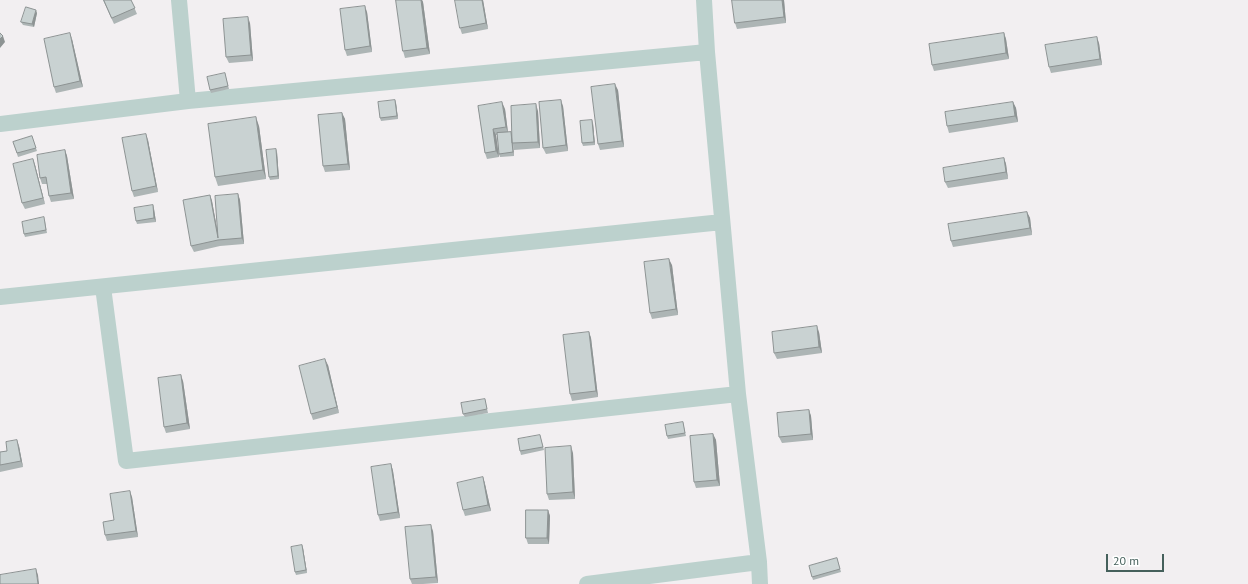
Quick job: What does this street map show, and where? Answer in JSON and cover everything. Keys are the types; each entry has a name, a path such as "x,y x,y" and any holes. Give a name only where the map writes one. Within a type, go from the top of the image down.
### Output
{"street":[{"path":"179,0 188,101"},
{"path":"704,0 707,52 738,394 759,562 760,584"},
{"path":"0,124 188,101 707,52"},
{"path":"0,297 722,222"},
{"path":"103,287 126,461 738,394"},
{"path":"587,584 759,562"}],"building":[{"path":"104,0 131,0 135,8 112,18"},
{"path":"396,0 421,0 427,48 403,51"},
{"path":"455,0 482,0 486,23 460,28"},
{"path":"732,0 782,0 784,17 735,23"},
{"path":"365,6 370,46 345,50 340,9"},
{"path":"26,7 36,10 32,24 21,22"},
{"path":"248,17 251,55 226,57 223,19"},
{"path":"70,33 80,81 54,87 44,39"},
{"path":"1004,33 1006,53 932,65 929,44"},
{"path":"1097,37 1100,59 1049,67 1045,45"},
{"path":"225,73 228,86 210,90 207,77"},
{"path":"615,84 622,141 598,144 591,87"},
{"path":"395,100 397,116 380,118 378,102"},
{"path":"561,100 566,145 543,148 539,102"},
{"path":"502,102 506,127 493,129 496,151 485,153 478,106"},
{"path":"1013,102 1015,116 947,126 945,112"},
{"path":"536,104 538,142 512,143 511,106"},
{"path":"342,113 348,164 323,166 318,115"},
{"path":"256,117 263,170 215,177 208,124"},
{"path":"592,120 594,142 582,143 580,121"},
{"path":"511,132 513,152 499,154 497,133"},
{"path":"146,134 156,186 132,191 122,138"},
{"path":"32,136 36,148 17,153 13,142"},
{"path":"276,149 278,176 269,177 266,150"},
{"path":"65,150 71,193 49,196 46,177 40,178 37,155"},
{"path":"1004,158 1006,172 945,182 943,168"},
{"path":"33,159 43,198 22,203 13,164"},
{"path":"238,194 242,238 218,240 191,246 183,200 210,195 218,238 215,196"},
{"path":"153,205 154,218 136,221 134,208"},
{"path":"1027,212 1030,228 951,241 948,224"},
{"path":"44,217 46,230 24,234 22,222"},
{"path":"669,259 676,309 650,313 644,262"},
{"path":"817,326 819,347 774,353 772,332"},
{"path":"589,332 596,391 570,394 563,335"},
{"path":"325,359 337,407 311,414 299,366"},
{"path":"181,375 187,423 164,427 158,378"},
{"path":"485,399 487,409 463,414 461,403"},
{"path":"809,410 811,434 779,437 777,413"},
{"path":"683,422 685,433 667,436 665,425"},
{"path":"713,434 717,480 694,482 690,436"},
{"path":"540,435 543,447 520,451 518,439"},
{"path":"17,440 21,461 0,465 0,452 7,451 6,442"},
{"path":"571,446 573,492 547,494 545,448"},
{"path":"391,464 398,512 378,515 371,467"},
{"path":"483,477 488,505 463,510 457,483"},
{"path":"130,491 136,531 105,535 103,522 114,520 110,494"},
{"path":"526,510 548,510 547,538 526,538"},
{"path":"431,525 436,577 410,579 405,527"},
{"path":"302,545 306,570 295,572 291,547"},
{"path":"837,558 840,569 812,577 809,566"},
{"path":"36,569 38,584 0,584 0,575"}]}
